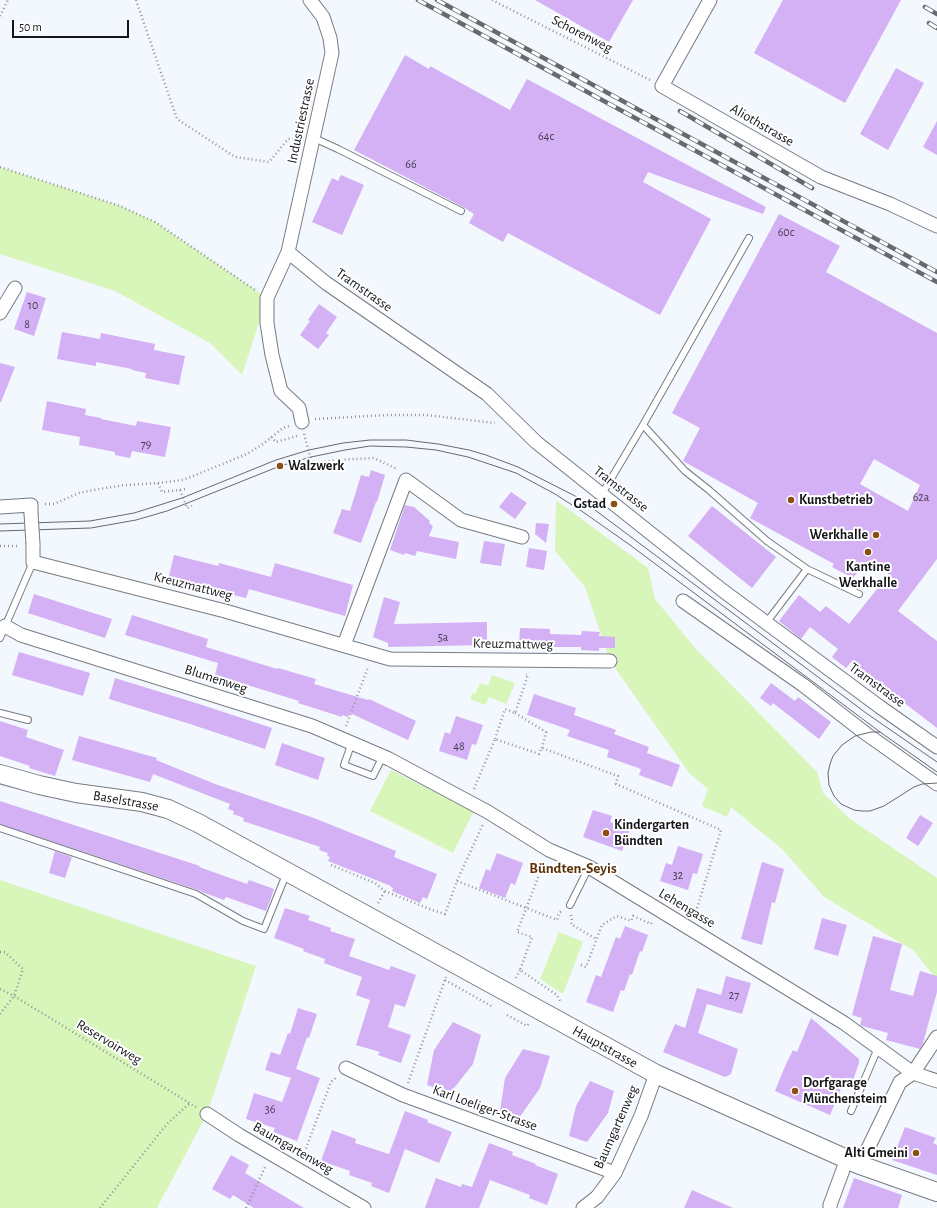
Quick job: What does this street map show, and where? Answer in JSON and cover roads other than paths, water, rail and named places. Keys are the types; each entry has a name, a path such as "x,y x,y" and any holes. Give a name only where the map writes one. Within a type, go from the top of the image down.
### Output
{"main road":[{"name":"Baselstrasse","path":"0,774 39,785 76,793 142,802 168,809 198,823 287,872"},
{"name":"Hauptstrasse","path":"287,872 656,1074 853,1162 937,1192"}],"street":[{"name":"Industriestrasse","path":"302,429 299,408 281,391 272,355 267,324 267,298 288,252 332,53 330,38 322,17 310,0"},
{"name":"Aliothstrasse","path":"710,0 662,86 821,177 890,204 937,226"},
{"name":"Tramstrasse","path":"288,252 326,283 487,394 536,442 722,590 880,707 937,747"},
{"path":"0,313 15,288"},
{"path":"344,645 406,480 461,520 522,537"},
{"path":"0,507 31,509 33,562"},
{"name":"Kreuzmattweg","path":"33,562 225,610 390,659 610,661"},
{"path":"683,601 803,685 865,733 937,784"},
{"name":"Blumenweg","path":"5,626 22,635 304,724 347,740 414,772"},
{"name":"Lehengasse","path":"414,772 488,812 549,850 589,867 844,1023 913,1073 937,1081"},
{"path":"830,1208 830,1205 853,1162 900,1082 913,1073 937,1037"},
{"name":"Karl Loeliger-Strasse","path":"346,1068 404,1095 615,1172"},
{"name":"Baumgartenweg","path":"583,1208 597,1197 615,1172 641,1116 656,1074"},
{"name":"Baumgartenweg","path":"207,1114 239,1135 364,1208"}],"lane":[{"path":"314,138 461,212"},
{"path":"602,494 644,425 749,238"},
{"path":"644,425 685,471 767,541 807,569 859,594"},
{"path":"0,638 33,562"},
{"path":"766,623 807,569"},
{"path":"0,713 28,720"},
{"path":"347,740 344,765 373,776 383,756"},
{"path":"0,828 196,894 243,921 264,929 287,872"},
{"path":"570,905 589,867"},
{"path":"851,1111 878,1048"}],"tram line":[{"path":"0,524 90,521 134,513 182,498 276,460 309,450 343,443 370,440 406,440 469,450 518,467 579,498 866,713 937,762"},
{"path":"0,531 91,528 136,520 167,511 280,466 311,457 370,446 436,450 468,457 516,473 555,494 583,512 630,545 880,732 937,772"},
{"path":"880,732 871,732 855,736 842,745 833,756 828,773 829,785 834,796 841,804 854,810 870,811 884,806 914,787 922,784 937,783"}],"railway":[{"path":"418,0 937,282"},
{"path":"437,0 937,272"},
{"path":"925,7 937,14"},
{"path":"929,23 937,28"},
{"path":"680,111 812,188"}],"place":[{"name":"Walzwerk","path":"280,466"},
{"name":"Kunstbetrieb","path":"791,500"},
{"name":"Gstad","path":"614,504"},
{"name":"Werkhalle","path":"876,535"},
{"name":"Kantine Werkhalle","path":"868,552"},
{"name":"Kindergarten Bündten","path":"606,833"},
{"name":"Dorfgarage Münchensteim","path":"795,1091"},
{"name":"Alti Gmeini","path":"916,1153"}],"district":[{"name":"Bündten-Seyis","path":"573,868"}]}
